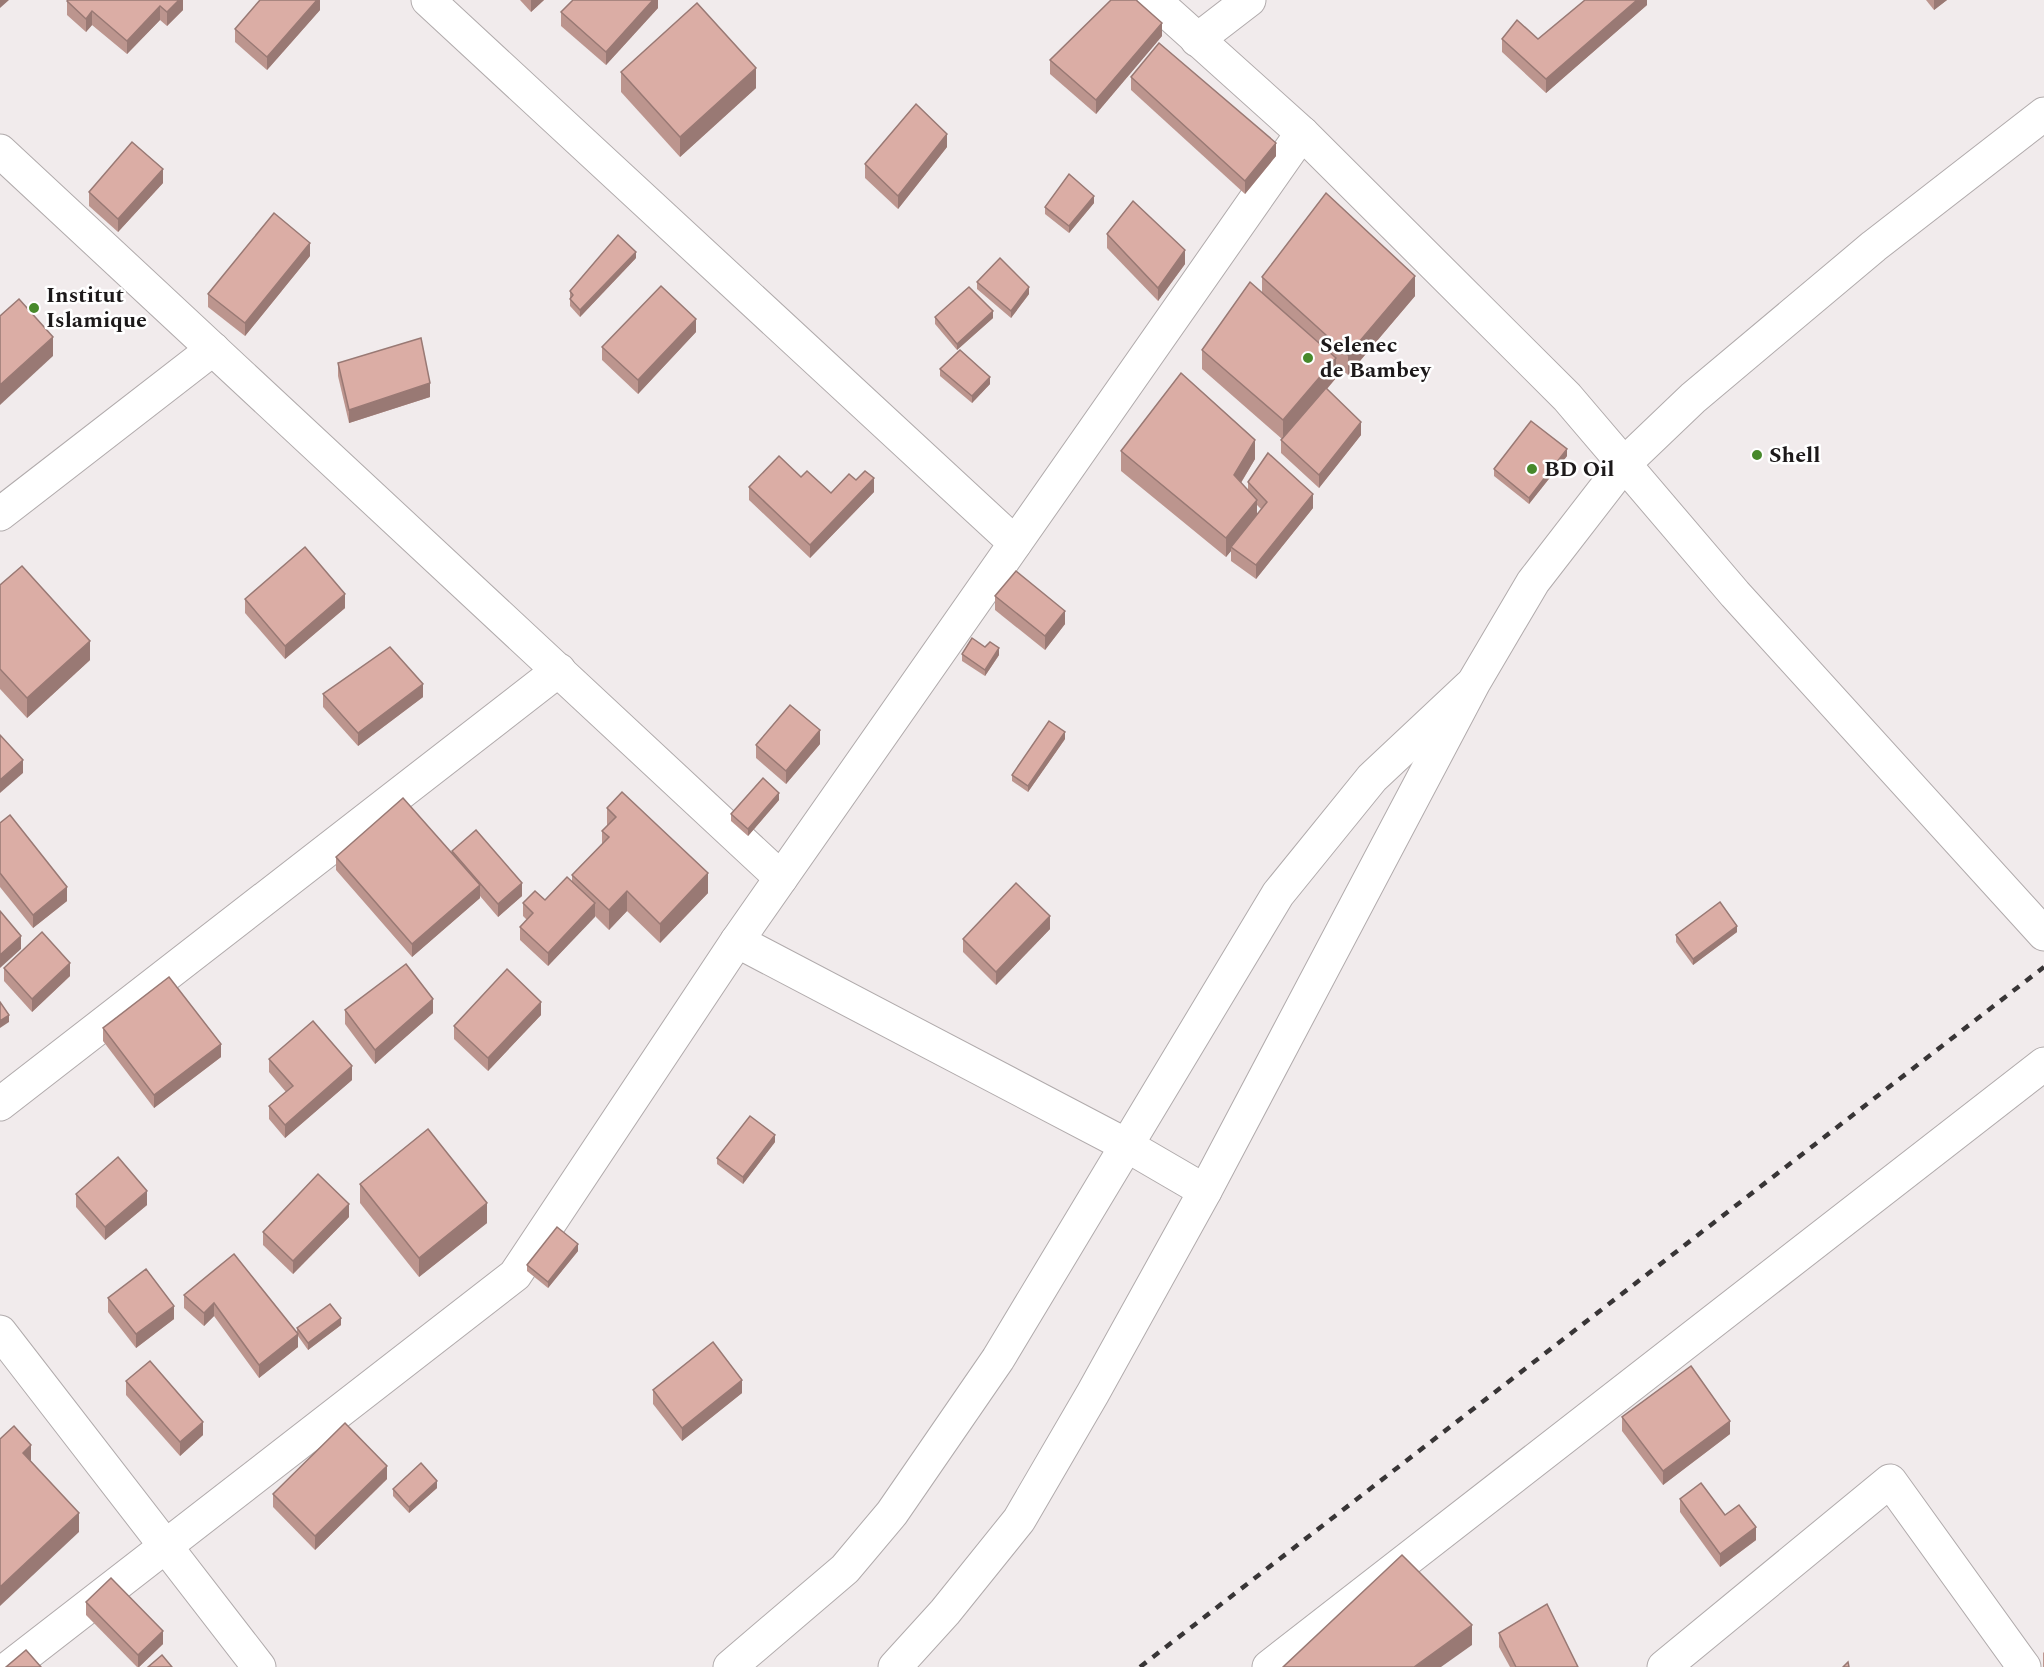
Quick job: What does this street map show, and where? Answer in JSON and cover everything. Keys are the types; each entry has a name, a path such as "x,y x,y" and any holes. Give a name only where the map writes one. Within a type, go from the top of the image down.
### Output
{"street":[{"path":"428,0 1015,543"},
{"path":"1154,0 1302,133 1567,397 1735,594 2044,934"},
{"path":"1197,40 1249,0"},
{"path":"895,1667 945,1612 1019,1520 1094,1393 1205,1191 1474,682 1533,582 1625,463 1693,398 1761,338 2044,114"},
{"path":"10,1667 515,1275 737,941 1302,133"},
{"path":"0,151 782,878"},
{"path":"0,514 213,349"},
{"path":"0,1104 559,670"},
{"path":"730,1667 845,1569 892,1513 998,1359 1278,894 1372,778 1474,682"},
{"path":"737,941 1126,1146 1205,1191"},
{"path":"1269,1667 2039,1078"},
{"path":"0,1332 259,1667"},
{"path":"1664,1667 1890,1481 2024,1667"}],"building":[{"path":"68,0 179,0 167,12 160,6 127,41 92,11 86,19"},
{"path":"260,0 317,0 267,57 235,29"},
{"path":"573,0 653,0 606,52 561,12"},
{"path":"1111,0 1136,0 1162,23 1096,100 1050,60"},
{"path":"1585,0 1637,0 1546,79 1502,39 1517,20 1538,39"},
{"path":"697,3 756,68 680,137 621,72"},
{"path":"1159,43 1276,143 1245,181 1131,77"},
{"path":"916,104 947,134 898,196 865,164"},
{"path":"132,142 163,169 118,219 89,192"},
{"path":"1069,174 1094,196 1069,226 1045,207"},
{"path":"1326,193 1415,276 1348,355 1262,277"},
{"path":"1133,201 1185,250 1158,288 1107,234"},
{"path":"274,213 310,243 245,323 208,294"},
{"path":"618,235 636,252 580,310 570,299 573,295 570,291"},
{"path":"1000,258 1029,287 1011,311 977,282"},
{"path":"1250,282 1336,358 1283,420 1202,350"},
{"path":"661,286 696,319 638,380 602,347"},
{"path":"969,287 993,311 957,344 935,317"},
{"path":"19,299 53,337 0,385 0,316"},
{"path":"421,338 430,383 349,410 338,363"},
{"path":"960,350 990,377 972,396 940,369"},
{"path":"1181,373 1255,440 1234,475 1257,500 1226,538 1121,451"},
{"path":"1326,388 1361,422 1319,475 1281,440"},
{"path":"1531,421 1567,449 1529,498 1494,469"},
{"path":"1268,453 1313,494 1256,565 1231,547 1267,502 1248,482"},
{"path":"779,456 801,477 807,471 831,493 849,474 856,480 865,471 874,478 810,545 749,487"},
{"path":"305,547 345,594 285,646 245,599"},
{"path":"22,566 90,641 27,698 0,669 0,585"},
{"path":"1016,571 1065,611 1045,636 995,596"},
{"path":"972,638 985,647 990,642 999,648 985,670 962,654"},
{"path":"390,647 423,684 358,733 323,694"},
{"path":"790,705 820,730 786,771 756,745"},
{"path":"1049,721 1065,732 1028,786 1012,775"},
{"path":"0,735 23,760 0,780"},
{"path":"763,778 779,793 748,829 731,814"},
{"path":"622,792 708,873 660,924 627,891 609,910 572,875 609,837 602,831 616,817 607,808"},
{"path":"403,798 480,885 412,944 336,857"},
{"path":"10,815 67,887 33,915 0,873 0,823"},
{"path":"476,830 522,883 498,904 452,851"},
{"path":"567,877 595,903 548,953 520,927 533,913 523,903 535,891 545,900"},
{"path":"1016,883 1050,916 996,972 963,939"},
{"path":"1720,902 1737,926 1693,959 1676,935"},
{"path":"0,911 21,936 0,955"},
{"path":"42,932 70,963 32,999 4,968"},
{"path":"406,964 433,999 375,1050 345,1010"},
{"path":"507,969 541,1002 488,1058 454,1026"},
{"path":"169,977 221,1044 154,1095 103,1028"},
{"path":"0,1002 9,1015 0,1021"},
{"path":"313,1021 352,1066 285,1125 269,1106 293,1086 269,1059"},
{"path":"750,1116 775,1135 743,1177 717,1158"},
{"path":"428,1129 487,1203 419,1258 360,1184"},
{"path":"118,1157 147,1191 105,1227 76,1194"},
{"path":"318,1174 349,1204 293,1261 263,1232"},
{"path":"557,1227 578,1244 548,1282 527,1265"},
{"path":"234,1254 298,1334 259,1365 214,1303 204,1313 184,1295"},
{"path":"146,1269 174,1306 136,1334 108,1298"},
{"path":"330,1304 341,1318 308,1343 297,1328"},
{"path":"713,1342 742,1380 682,1428 653,1390"},
{"path":"150,1361 203,1422 180,1442 126,1381"},
{"path":"1691,1366 1730,1421 1663,1471 1622,1417"},
{"path":"345,1423 387,1466 315,1536 273,1494"},
{"path":"14,1426 31,1445 23,1453 79,1513 0,1587 0,1439"},
{"path":"421,1463 437,1481 409,1507 393,1489"},
{"path":"1701,1483 1725,1515 1739,1505 1756,1527 1720,1554 1680,1499"},
{"path":"1402,1555 1472,1625 1414,1667 1283,1667"},
{"path":"111,1578 163,1631 138,1655 86,1602"},
{"path":"1547,1604 1578,1667 1516,1667 1499,1633"},
{"path":"26,1650 41,1667 6,1667"},
{"path":"162,1655 172,1667 148,1667"}],"railway":[{"path":"1140,1667 2044,967"}],"place":[{"name":"Institut Islamique","path":"34,308"},
{"name":"Selenec de Bambey","path":"1308,358"},
{"name":"Shell","path":"1757,455"},
{"name":"BD Oil","path":"1532,469"}]}
